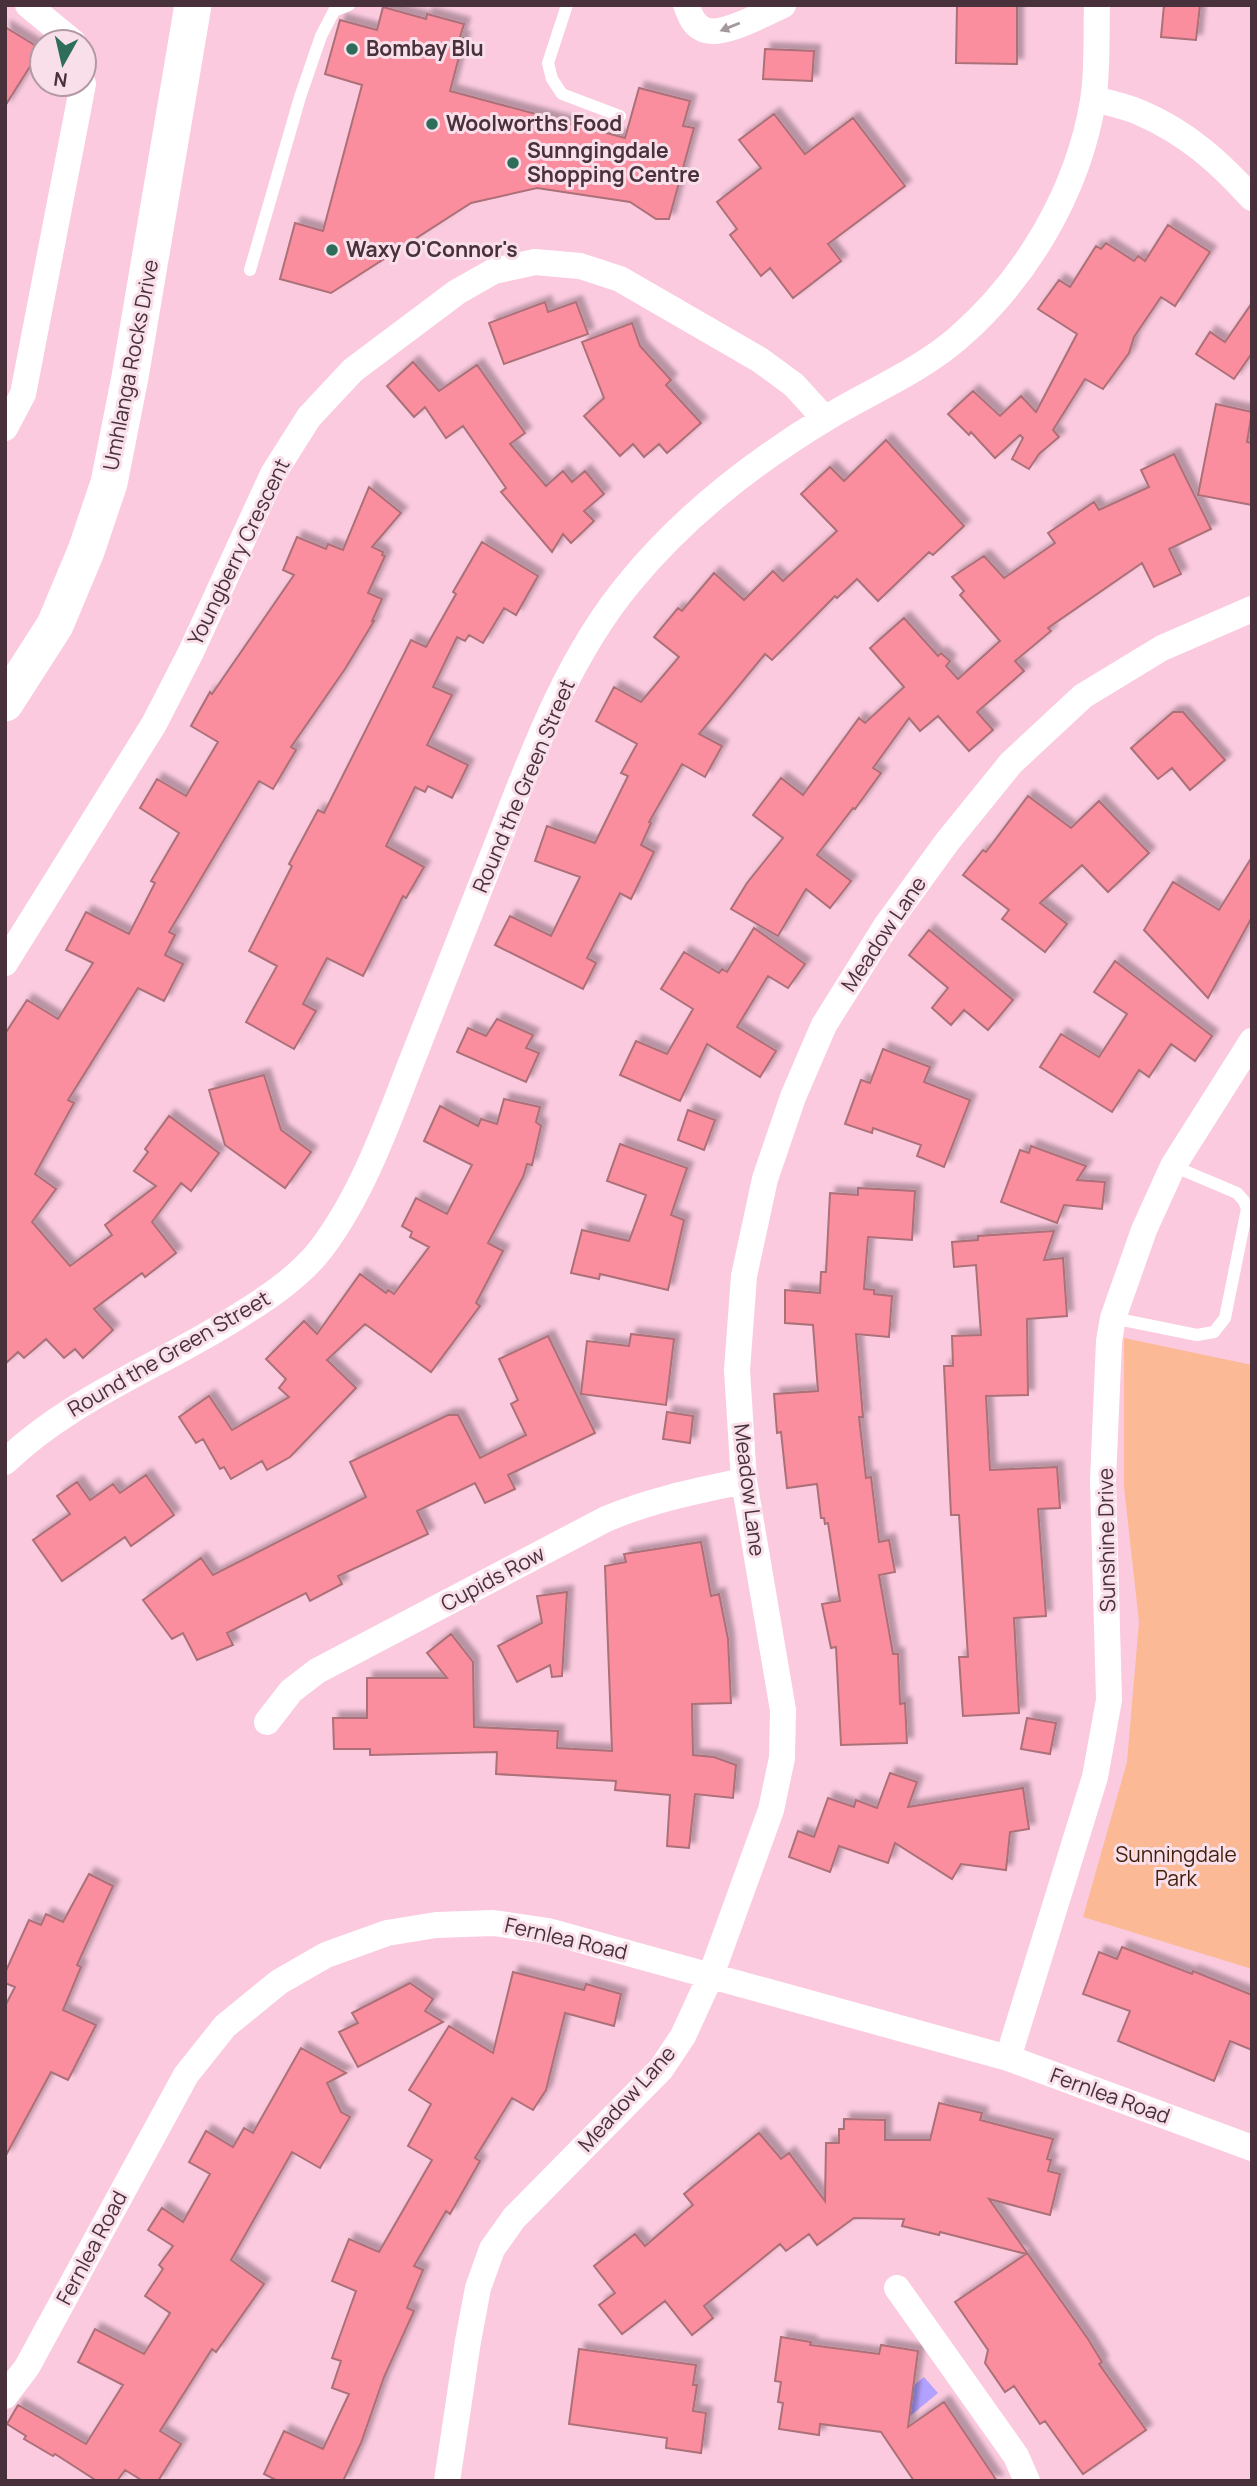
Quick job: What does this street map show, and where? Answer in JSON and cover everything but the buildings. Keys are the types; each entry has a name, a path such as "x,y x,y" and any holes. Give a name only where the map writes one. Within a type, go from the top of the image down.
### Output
{"main road":[{"name":"Umhlanga Rocks Drive","path":"5,703 55,625 86,551 109,483 133,363 193,5"}],"street":[{"path":"28,5 56,28"},
{"path":"686,5 692,20 701,29 719,32 783,5"},
{"name":"Round the Green Street","path":"5,1462 65,1414 220,1328 273,1294 320,1251 359,1187 389,1118 526,770 559,697 593,636 629,583 688,519 746,472 825,419 912,371 956,340 996,302 1043,238 1080,154 1094,99 1097,5"},
{"path":"5,428 23,394 80,98"},
{"path":"1094,99 1139,112 1191,140 1222,165 1252,198"},
{"name":"Youngberry Crescent","path":"5,963 155,724 273,474 309,417 353,370 457,292 494,271 535,262 580,267 621,279 760,360 794,385 825,419"},
{"name":"Meadow Lane","path":"447,2481 478,2288 492,2249 514,2218 661,2069 684,2036 711,1975 771,1810 782,1758 783,1710 744,1481 737,1370 744,1276 765,1179 793,1097 824,1025 886,926 947,842 1011,763 1083,696 1161,648 1252,609"},
{"name":"Sunshine Drive","path":"1008,2058 1095,1777 1109,1700 1103,1480 1113,1318 1144,1230 1173,1166 1252,1041"},
{"name":"Cupids Row","path":"267,1722 291,1691 317,1671 606,1519 633,1507 744,1481"},
{"name":"Fernlea Road","path":"5,2396 27,2367 186,2075 225,2026 279,1982 326,1955 387,1933 436,1925 493,1923 548,1931 1008,2058 1252,2148"},
{"path":"897,2288 1016,2456 1027,2481"}],"lane":[{"path":"250,270 300,97 321,36 334,12 349,5"},
{"path":"567,5 548,63 552,79 562,94 620,116"},
{"path":"1113,1318 1198,1335 1214,1332 1226,1318 1247,1209 1237,1194 1173,1166"}],"green space":[{"name":"Sunningdale Park","path":"1124,1338 1252,1365 1252,1969 1083,1917 1127,1762 1139,1622 1124,1487"}],"shaded area":[{"path":"924,2377 938,2393 909,2417 912,2387"}],"place":[{"name":"Bombay Blu","path":"352,49"},
{"name":"Woolworths Food","path":"432,124"},
{"name":"Sunngingdale Shopping Centre","path":"513,163"},
{"name":"Waxy O'Connor's","path":"332,250"}]}
